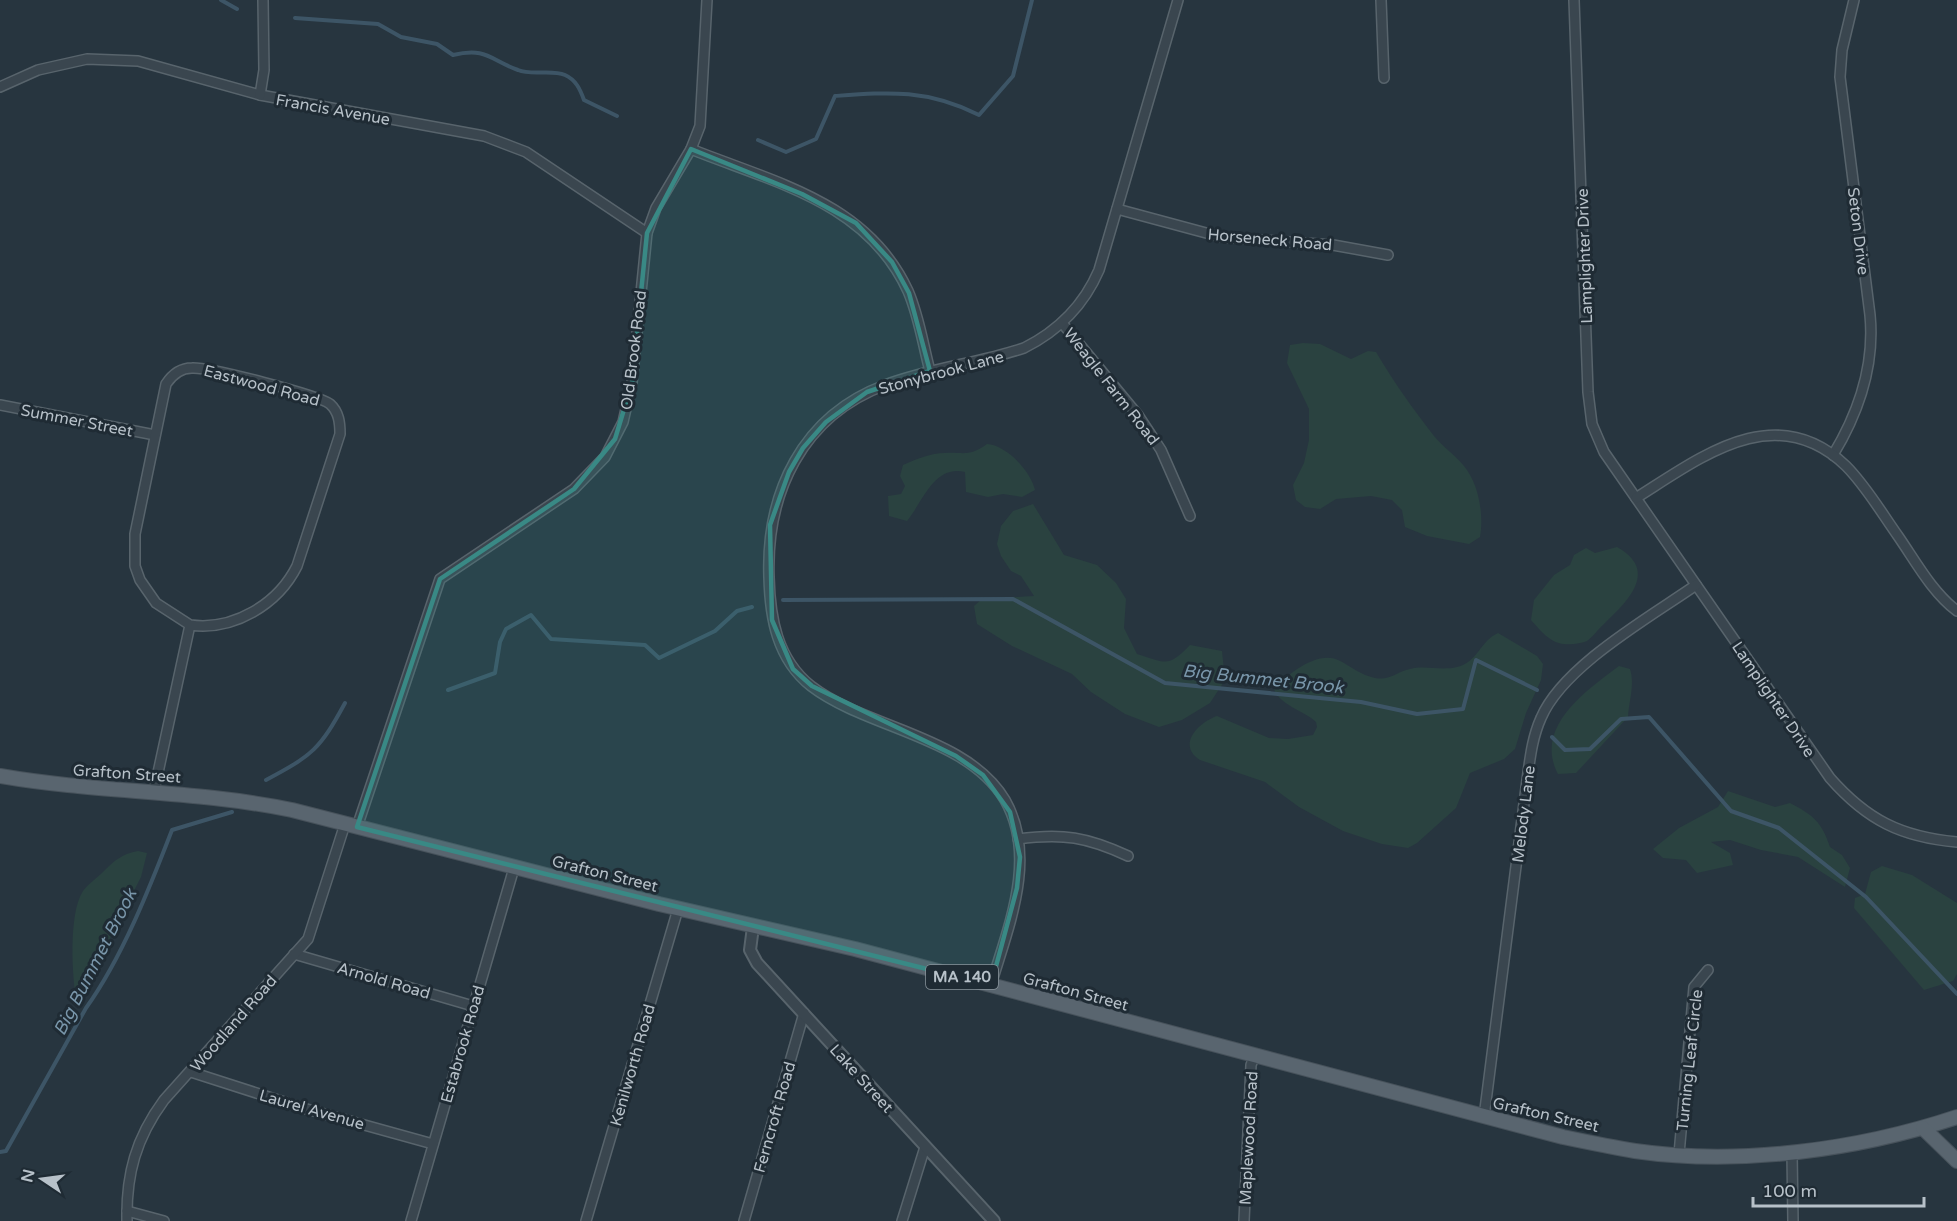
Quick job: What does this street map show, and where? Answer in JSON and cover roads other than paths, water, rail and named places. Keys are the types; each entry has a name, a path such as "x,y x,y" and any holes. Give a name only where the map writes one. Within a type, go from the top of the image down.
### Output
{"main road":[{"name":"Grafton Street","path":"0,776 49,784 154,791 247,801 991,985 1484,1117 1582,1141 1636,1151 1679,1154 1792,1153 1923,1128"},
{"name":"MA 140","path":"1923,1128 1957,1117"},
{"path":"1923,1128 1957,1161"}],"street":[{"path":"261,95 264,70 263,0"},
{"name":"Old Brook Road","path":"351,825 440,579 574,489 605,457 615,439 627,410 632,383 647,233 661,199 691,150 701,113 707,0"},
{"name":"Stonybrook Lane","path":"991,985 1017,888 1020,857 1018,838 1004,799 983,774 956,756 841,703 812,686 793,669 780,646 772,620 768,567 770,525 789,472 803,447 822,425 846,405 867,392 930,371 1002,356 1024,348 1042,339 1062,323 1092,288 1178,0"},
{"path":"1381,0 1384,78"},
{"name":"Lamplighter Drive","path":"1574,0 1588,392 1592,424 1604,452 1816,761 1844,794 1861,809 1894,828 1912,835 1957,842"},
{"name":"Seton Drive","path":"1833,455 1858,405 1868,372 1872,346 1840,77 1842,50 1854,0"},
{"name":"Francis Avenue","path":"0,87 38,70 54,66 87,59 120,59 162,66 261,95 484,136 511,144 647,233"},
{"path":"691,150 834,208 875,240 894,266 909,293 930,371"},
{"name":"Horseneck Road","path":"1117,209 1221,237 1333,245 1388,255"},
{"name":"Weagle Farm Road","path":"1062,323 1138,415 1171,468 1190,516"},
{"name":"Eastwood Road","path":"192,368 320,399 334,409 340,424 331,463 297,566 289,582 278,595 248,614 213,626 190,625 156,603 140,580 135,566 135,534 166,384 174,374 192,368"},
{"name":"Summer Street","path":"0,405 155,435"},
{"path":"1636,498 1709,452 1757,436 1791,438 1833,455 1865,489 1934,588 1957,611"},
{"name":"Melody Lane","path":"1484,1117 1528,771 1541,717 1556,691 1578,669 1696,585"},
{"path":"154,791 190,625"},
{"name":"Woodland Road","path":"127,1216 128,1182 137,1142 164,1100 308,939 351,825"},
{"path":"1018,838 1068,835 1097,842 1128,856"},
{"name":"Estabrook Road","path":"411,1221 514,868"},
{"name":"Kenilworth Road","path":"586,1221 678,909"},
{"name":"Lake Street","path":"753,927 749,943 751,954 994,1221"},
{"name":"Arnold Road","path":"294,954 473,1006"},
{"name":"Turning Leaf Circle","path":"1679,1154 1694,987 1708,970"},
{"name":"Ferncroft Road","path":"744,1221 804,1013"},
{"name":"Maplewood Road","path":"1244,1221 1251,1065 1255,1055"},
{"name":"Laurel Avenue","path":"191,1072 303,1108 434,1144"},
{"path":"902,1221 925,1147"},
{"path":"1792,1153 1793,1221"},
{"path":"127,1216 164,1221"}],"waterway":[{"path":"221,0 237,9"},
{"path":"758,140 786,152 816,139 835,96 908,94 942,100 979,115 1013,76 1032,0"},
{"path":"295,18 378,24 401,37 437,44 453,55 481,54 523,72 560,73 575,82 584,100 617,116"},
{"name":"Big Bummet Brook","path":"783,600 1013,599 1165,683 1361,702 1417,714 1463,709 1476,660 1537,690"},
{"name":"Big Bummet Brook","path":"448,690 495,673 500,642 506,629 531,615 551,639 645,645 659,658 715,631 737,611 752,607"},
{"name":"Big Bummet Brook","path":"266,780 295,764 314,749 329,731 345,703"},
{"name":"Big Bummet Brook","path":"1552,737 1565,750 1590,749 1621,719 1649,717 1731,811 1779,828 1866,897 1957,994"},
{"name":"Big Bummet Brook","path":"0,1152 6,1151 86,1008 112,967 145,898 172,830 232,812"}]}
